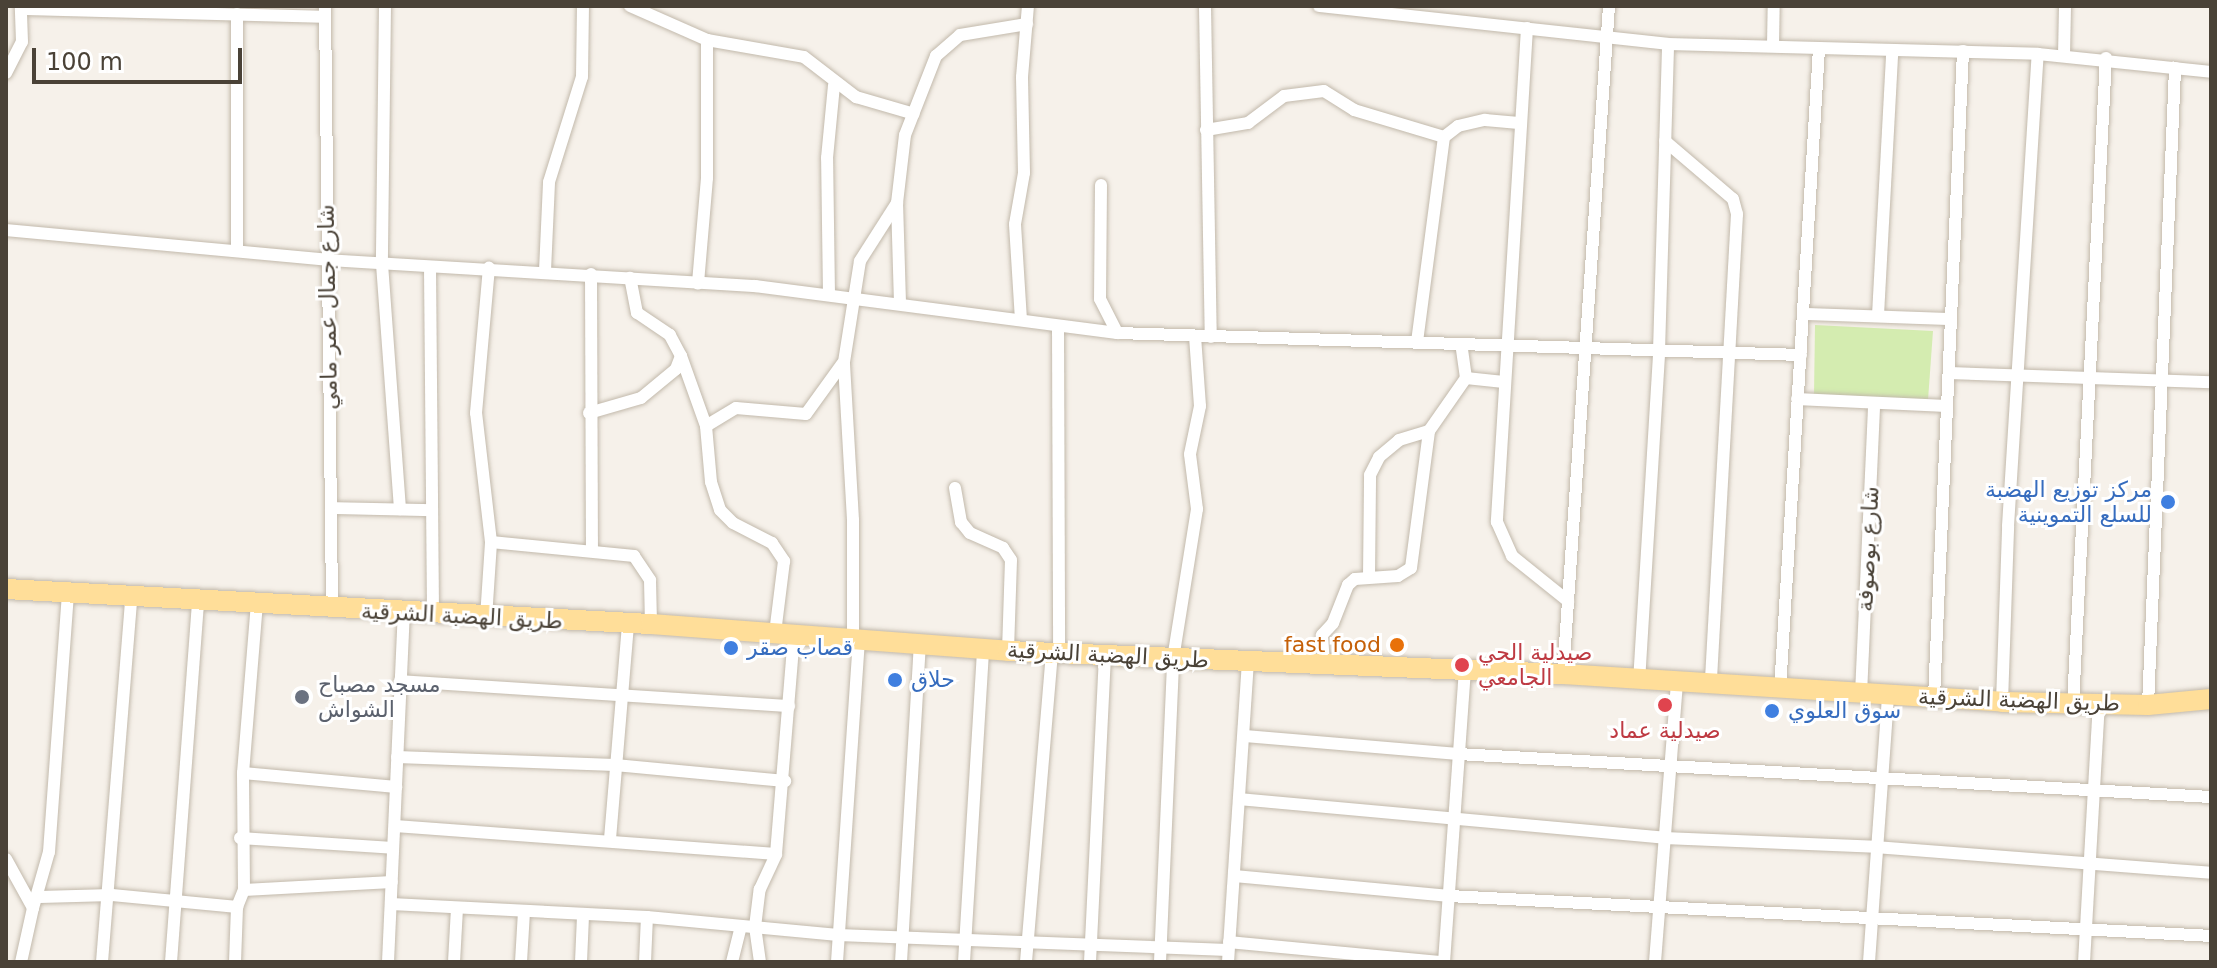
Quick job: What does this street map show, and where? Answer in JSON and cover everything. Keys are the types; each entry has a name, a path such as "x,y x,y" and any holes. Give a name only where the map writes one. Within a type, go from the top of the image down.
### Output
{"main road":[{"name":"طريق الهضبة الشرقية","path":"6,589 486,618 651,624 1008,651 1563,674 1639,682 2002,702 2148,705 2211,699"}],"street":[{"path":"385,6 382,264 400,509"},
{"path":"545,271 549,182 582,77 583,6"},
{"path":"630,6 707,40 796,54 817,65 834,85 914,114"},
{"path":"1021,320 1015,224 1024,173 1022,77 1028,6"},
{"path":"1205,6 1211,337"},
{"path":"1319,6 1668,44 1773,45 1892,54 1963,51 2064,55 2211,72"},
{"path":"1563,674 1588,348 1609,6"},
{"path":"1773,45 1774,6"},
{"path":"2064,55 2065,6"},
{"path":"6,73 22,42 22,8 237,14 325,12"},
{"name":"شارع جمال عمر مامي","path":"325,12 332,609"},
{"path":"237,14 237,250"},
{"path":"900,303 897,203 905,135 936,56 960,35 1027,24"},
{"path":"1527,28 1504,382 1500,535 1525,569 1568,601"},
{"path":"698,284 707,178 707,40"},
{"path":"1639,682 1659,351 1668,44"},
{"path":"1780,690 1797,399 1806,314 1819,48"},
{"path":"1934,697 1963,51"},
{"path":"1878,315 1892,54"},
{"path":"2002,702 2016,376 2038,54"},
{"path":"2073,704 2106,58"},
{"path":"2148,705 2175,68"},
{"path":"829,295 827,158 834,85"},
{"path":"1206,130 1248,123 1284,96 1324,91 1354,110 1444,137"},
{"path":"1417,342 1444,137 1458,126 1485,120 1519,123"},
{"path":"1665,141 1736,206 1711,685"},
{"path":"1101,185 1100,299 1117,333"},
{"path":"837,962 856,639 844,362 851,297 860,261 897,203"},
{"path":"6,230 327,260 591,274 851,297 1117,333 1801,355"},
{"path":"430,267 433,392 428,510 433,614"},
{"path":"486,618 491,542 476,413 489,268"},
{"path":"591,274 589,413 592,550"},
{"path":"630,278 637,313 670,335 681,356 706,426 711,482 720,510 733,523 772,543 784,561 784,634 789,706 785,781 776,854 760,889 755,927 760,962"},
{"path":"1806,314 1949,319"},
{"path":"1026,962 1055,653 1058,326"},
{"path":"1160,955 1173,659 1197,509 1190,454 1200,406 1195,337"},
{"path":"1324,664 1322,633 1333,623 1348,585 1369,577 1398,576 1411,568 1429,431 1466,378 1461,344"},
{"path":"589,413 641,398 676,369 681,356"},
{"path":"706,426 736,408 806,414 844,362"},
{"path":"1949,373 2211,382"},
{"path":"1466,378 1504,382"},
{"path":"1797,399 1946,406"},
{"name":"شارع بوصوفة","path":"1861,694 1874,404"},
{"path":"1369,577 1370,475 1379,457 1399,440 1429,431"},
{"path":"955,488 961,522 970,533 1003,548 1011,560 1008,651"},
{"path":"331,508 428,510"},
{"path":"491,542 634,556 647,571 651,624"},
{"path":"21,962 49,852 68,593"},
{"path":"102,962 112,895 131,598"},
{"path":"171,962 198,601"},
{"path":"235,962 237,907 244,890 240,838 257,604"},
{"path":"388,962 404,612"},
{"path":"610,839 628,624"},
{"path":"901,962 920,643"},
{"path":"964,962 983,648"},
{"path":"1090,962 1105,655"},
{"path":"1228,951 1248,661"},
{"path":"391,904 647,917 838,935 1091,945 1160,955 1228,951 1441,962 1457,821 1458,754 1465,671"},
{"path":"400,681 789,706"},
{"path":"1655,962 1677,684"},
{"path":"1869,962 1879,777 1888,695"},
{"path":"2084,962 2099,705"},
{"path":"1245,736 1458,754 2211,797"},
{"path":"397,757 615,765 785,781"},
{"path":"243,773 396,787"},
{"path":"1239,799 1664,838 1875,847 2211,873"},
{"path":"395,826 610,839 776,854"},
{"path":"240,838 393,848"},
{"path":"6,859 36,903"},
{"path":"1235,876 1449,896 1658,909 1870,922 2211,936"},
{"path":"244,890 392,882"},
{"path":"36,903 112,895 237,907"},
{"path":"454,962 457,908"},
{"path":"521,962 524,912"},
{"path":"581,962 583,916"},
{"path":"645,962 647,917"},
{"path":"732,962 741,926"}],"green space":[{"path":"1815,325 1933,331 1928,400 1814,395"}],"place":[{"name":"مركز توزيع الهضبة للسلع التموينية","path":"2168,502"},
{"name":"fast food","path":"1397,645"},
{"name":"قصاب صقر","path":"731,648"},
{"name":"صيدلية الحي الجامعي","path":"1462,665"},
{"name":"حلاق","path":"895,680"},
{"name":"مسجد مصباح الشواش","path":"302,697"},
{"name":"صيدلية عماد","path":"1665,705"},
{"name":"سوق العلوي","path":"1772,711"}]}
